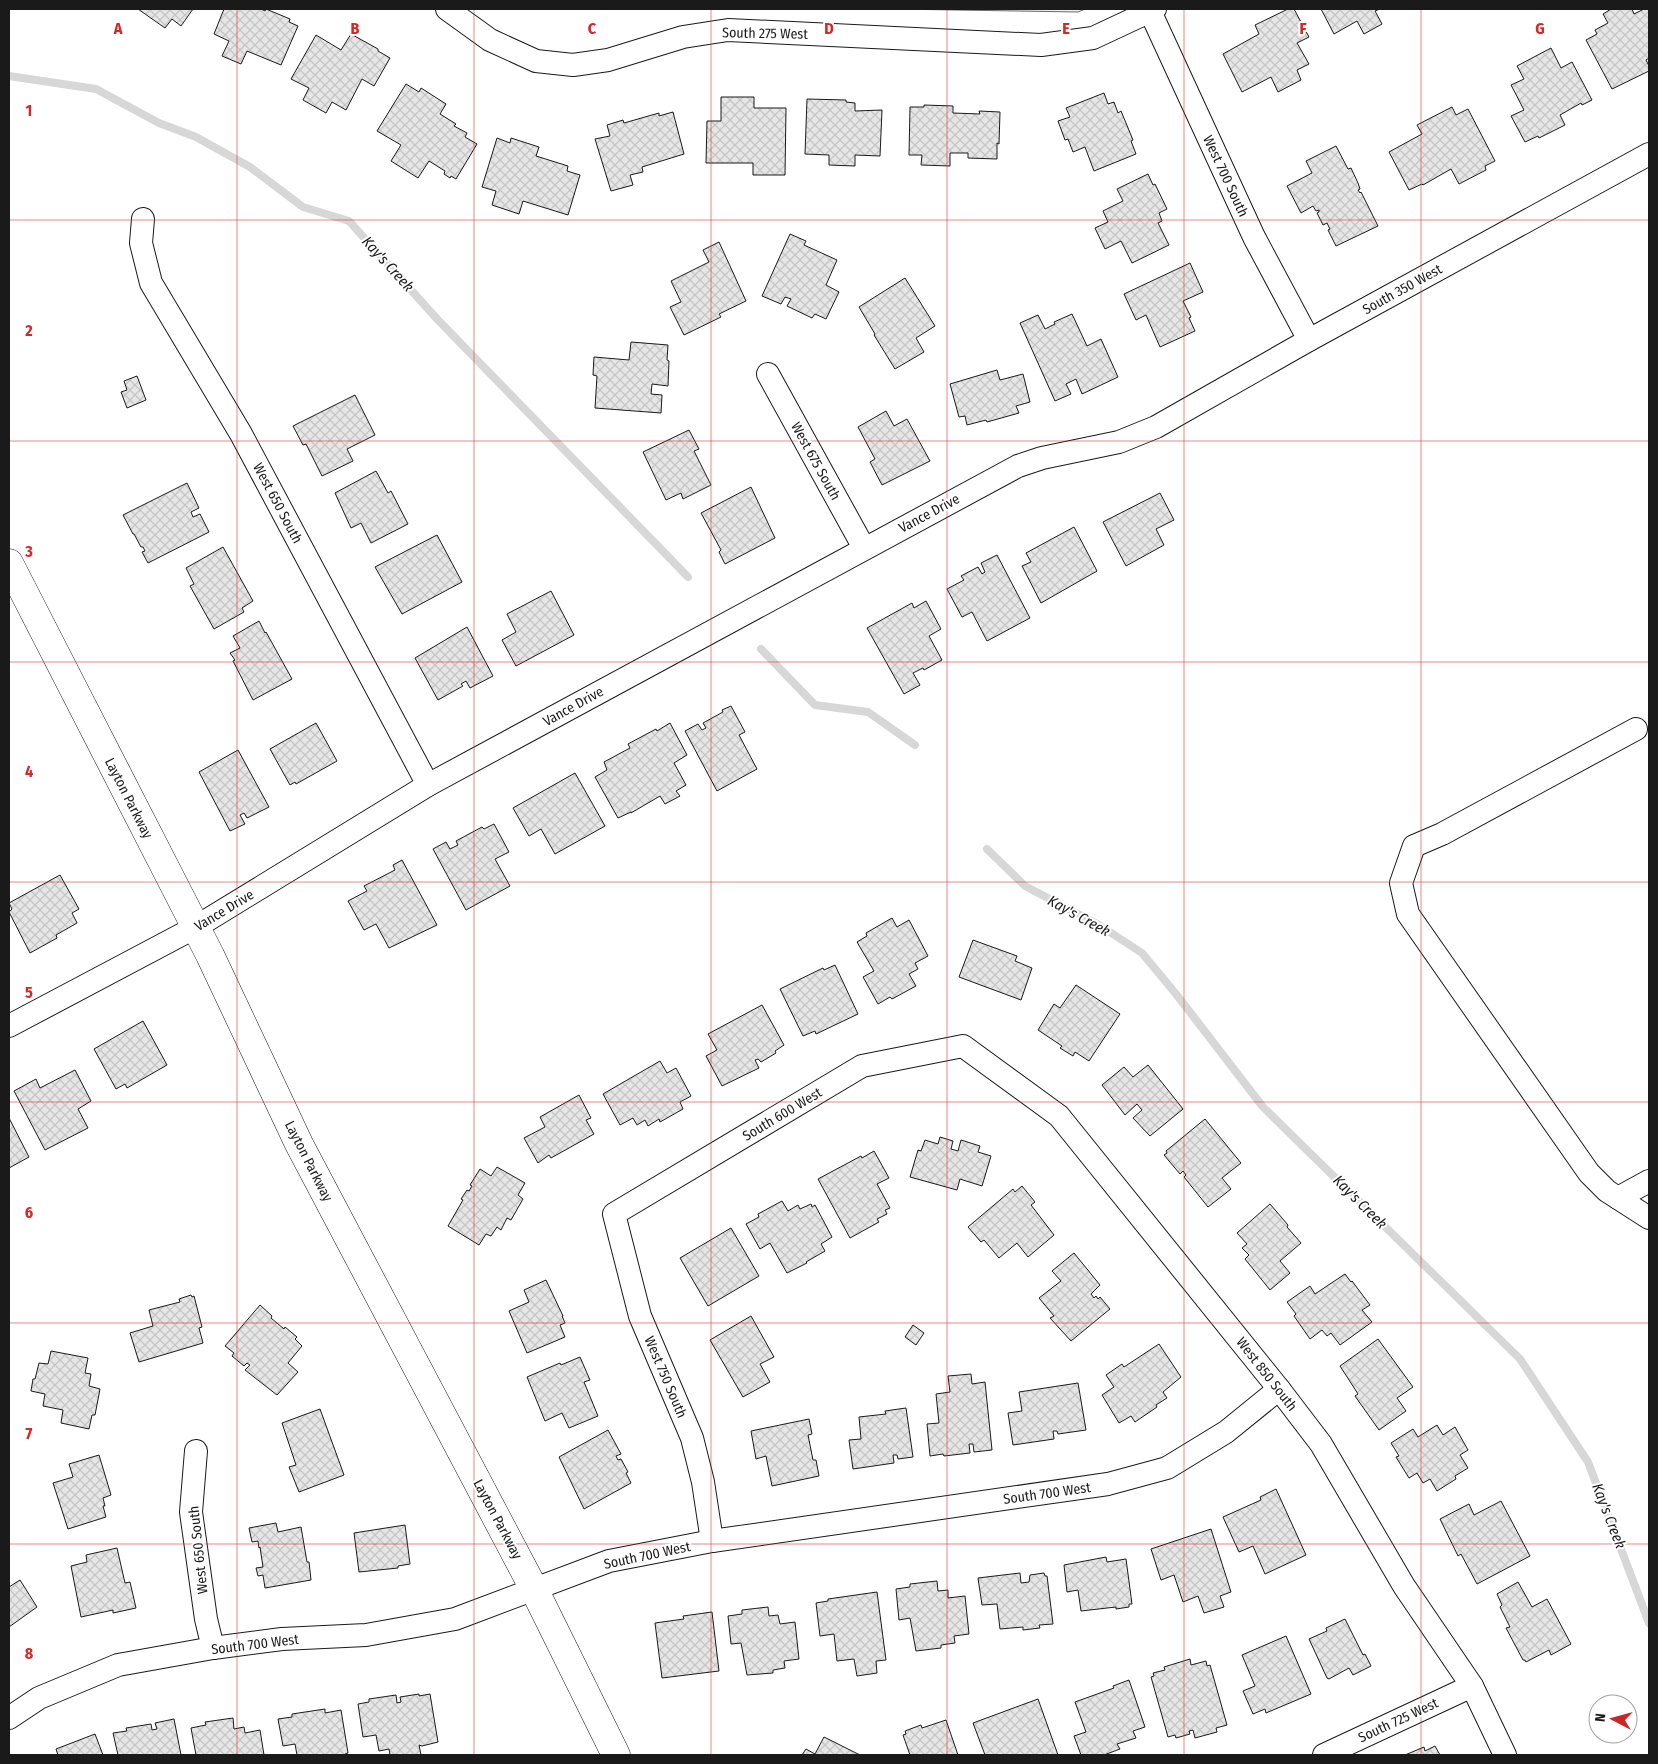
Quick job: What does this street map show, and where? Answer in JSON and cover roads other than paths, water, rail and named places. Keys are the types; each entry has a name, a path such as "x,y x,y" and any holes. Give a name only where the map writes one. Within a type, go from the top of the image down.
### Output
{"main road":[{"name":"Layton Parkway","path":"9,563 196,927 299,1144 534,1589 616,1755"}],"street":[{"name":"South 275 West","path":"447,9 490,40 536,61 573,65 608,60 683,37 728,30 1041,45 1093,38 1151,10"},
{"name":"West 700 South","path":"1151,10 1254,237 1309,340"},
{"name":"South 350 West","path":"1156,427 1309,340 1649,154"},
{"name":"West 650 South","path":"143,219 141,243 151,283 241,434 428,785"},
{"name":"West 675 South","path":"768,374 864,548"},
{"name":"Vance Drive","path":"9,1026 196,927 428,785 1018,466 1042,458 1119,442 1156,427"},
{"path":"1636,729 1442,834 1414,846 1401,883 1408,914 1589,1173 1607,1191 1649,1218"},
{"name":"South 600 West","path":"614,1214 862,1066 963,1046"},
{"name":"West 850 South","path":"963,1046 1059,1116 1280,1389 1322,1444 1404,1586 1472,1686 1505,1755"},
{"path":"1618,1198 1649,1181"},
{"name":"West 750 South","path":"614,1214 640,1316 692,1438 704,1482 712,1541"},
{"name":"South 700 West","path":"9,1718 39,1698 118,1665 213,1648 282,1639 366,1635 455,1619 609,1561 712,1541 1098,1485 1134,1477 1167,1468 1226,1432 1280,1389"},
{"name":"West 650 South","path":"196,1451 192,1512 206,1618 213,1648"},
{"name":"South 725 West","path":"1324,1755 1472,1686"}],"waterway":[{"name":"Kay's Creek","path":"9,76 96,89 159,123 196,137 250,167 303,207 349,221 438,320 688,577"},
{"name":"Kay's Creek","path":"761,649 815,705 868,712 915,745"},
{"name":"Kay's Creek","path":"987,849 1025,886 1099,925 1142,953 1263,1107 1520,1359 1588,1462 1649,1623"}]}
